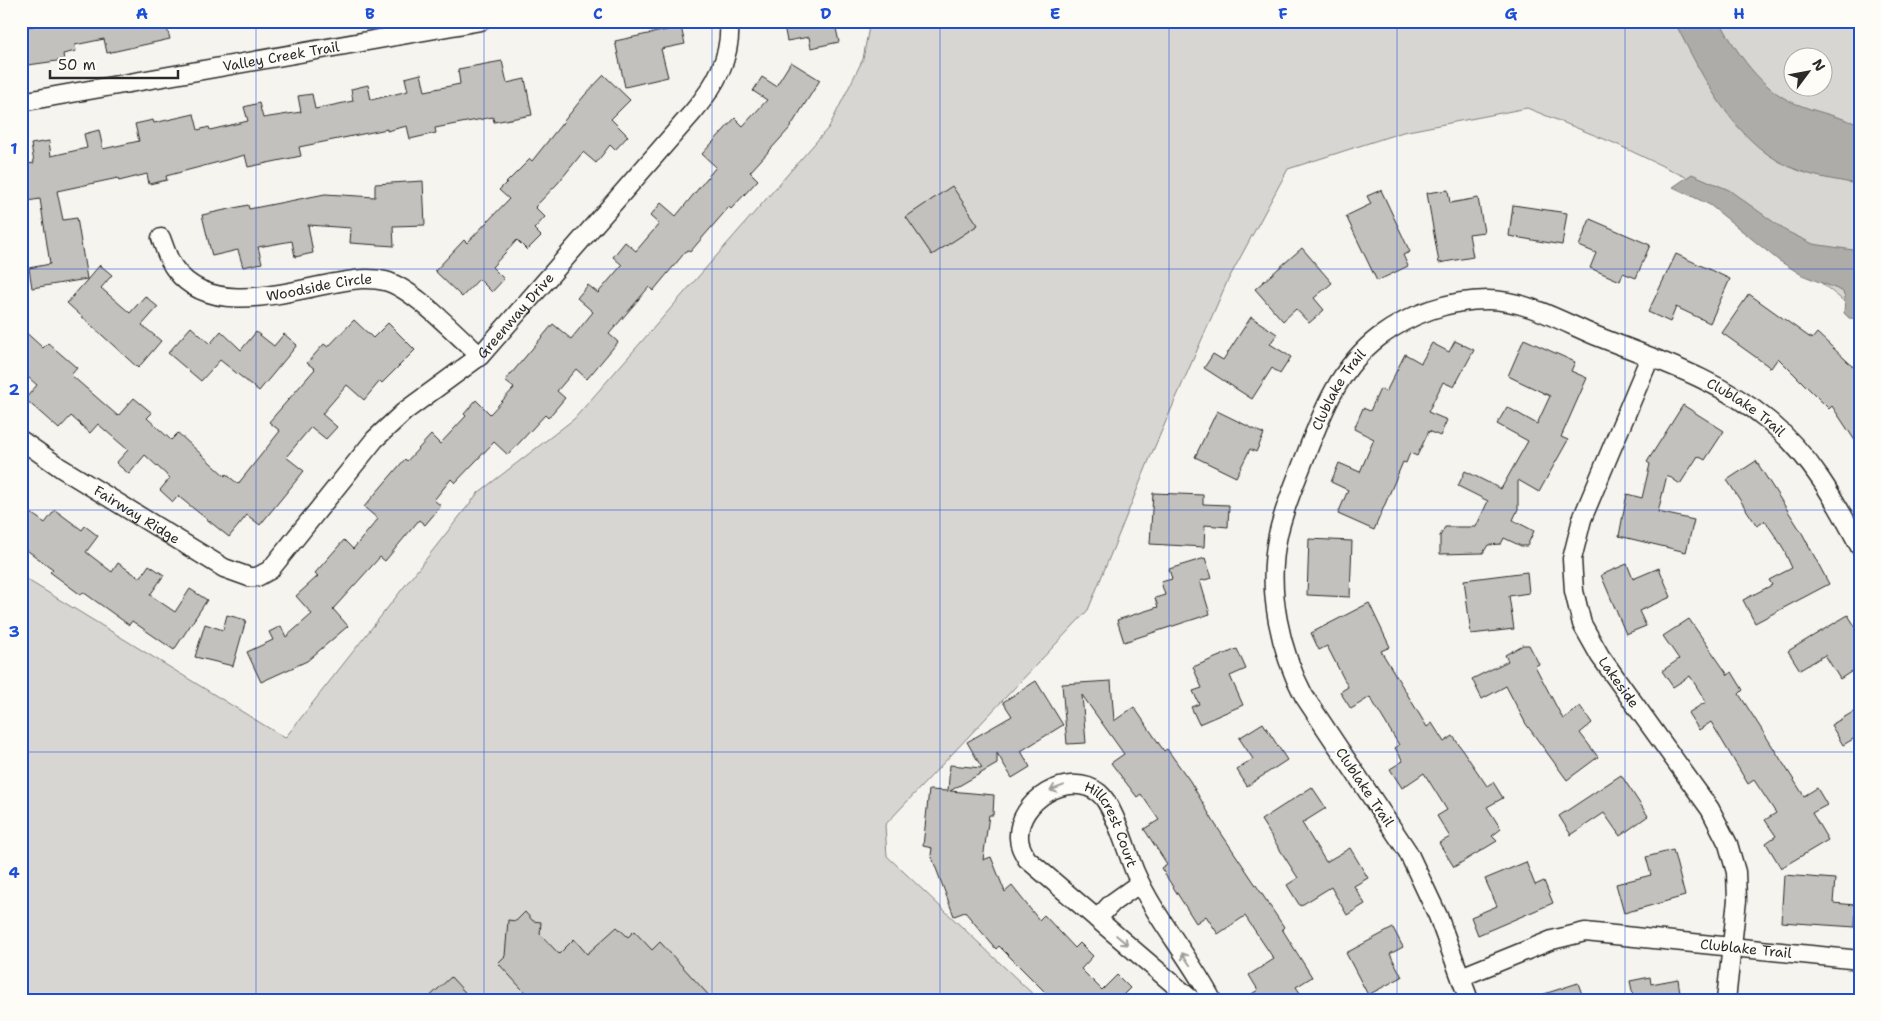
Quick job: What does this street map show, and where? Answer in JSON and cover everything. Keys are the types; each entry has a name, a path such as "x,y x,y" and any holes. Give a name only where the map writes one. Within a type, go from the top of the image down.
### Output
{"street":[{"name":"Valley Creek Trail","path":"21,102 482,21"},
{"name":"Greenway Drive","path":"257,577 270,570 284,555 364,452 386,428 480,356 703,100 723,67 728,46 729,21"},
{"name":"Woodside Circle","path":"161,238 169,260 181,276 203,291 228,297 264,296 364,278 392,283 409,294 480,356"},
{"name":"Clublake Trail","path":"1469,1000 1428,893 1408,852 1304,696 1291,668 1281,634 1276,597 1274,556 1280,524 1330,398 1338,383 1365,348 1407,319 1463,302 1506,302 1537,311 1650,357 1730,393 1770,422 1797,448 1822,479 1860,547"},
{"name":"Lakeside","path":"1650,357 1582,520 1572,559 1574,591 1582,624 1600,656 1710,809 1723,832 1733,858 1737,886 1726,1000"},
{"name":"Fairway Ridge","path":"21,440 61,468 224,568 242,576 257,577"},
{"name":"Hillcrest Court","path":"1192,1000 1033,866 1020,844 1019,829 1033,805 1047,792 1069,784 1085,786 1099,793 1110,808 1140,883 1160,920 1212,1000"},
{"path":"1097,919 1112,903 1140,883"},
{"name":"Clublake Trail","path":"1461,977 1552,940 1575,933 1594,932 1860,960"}],"shaded area":[{"path":"870,21 1860,21 1860,314 1694,181 1614,143 1527,108 1403,132 1288,169 1227,282 1152,453 1088,610 885,825 887,856 1039,1000 21,1000 21,576 285,738 478,493 574,419 829,127 863,59"},
{"path":"1674,21 1720,21 1742,57 1771,89 1794,103 1860,125 1860,185 1800,171 1777,161 1757,146 1740,129 1724,109 1697,65"},
{"path":"1692,174 1729,190 1786,231 1813,244 1860,251 1860,319 1849,318 1844,313 1845,296 1842,291 1802,275 1778,260 1710,205 1673,187"}],"building":[{"path":"62,21 165,21 170,39 107,53 104,39 75,45 76,51 63,54 64,60 21,66 21,28"},
{"path":"783,21 823,21 825,27 835,24 839,42 811,48 809,37 787,41"},
{"path":"681,27 685,44 661,49 668,77 625,87 615,41"},
{"path":"502,61 507,83 525,79 532,115 494,122 493,117 435,128 436,133 410,139 407,126 387,131 387,129 299,147 301,156 248,167 245,155 166,176 167,180 149,184 147,174 119,181 118,178 57,191 63,220 77,218 87,279 32,288 29,268 50,264 40,199 21,202 21,165 34,163 31,144 49,141 51,156 87,148 84,134 99,130 103,149 139,141 135,124 153,120 154,123 194,114 198,130 209,127 210,130 248,121 244,107 259,103 263,118 301,112 298,96 312,94 315,109 353,101 351,89 368,85 371,100 408,91 405,78 421,74 425,91 460,84 458,69"},
{"path":"791,62 820,80 789,129 750,172 758,180 731,209 729,207 690,252 687,250 653,291 649,287 609,334 618,342 587,379 576,369 557,391 565,398 548,418 545,415 508,455 494,442 455,483 451,479 434,500 441,506 425,525 419,520 385,561 380,557 333,609 348,626 307,661 261,682 247,652 273,640 269,632 281,626 286,637 312,614 296,596 318,576 315,573 344,540 353,549 378,519 364,507 405,459 407,461 431,435 440,444 466,416 464,414 476,400 490,414 514,388 505,381 553,324 571,339 593,312 577,298 588,285 598,293 622,265 613,257 625,242 636,251 659,224 650,216 661,203 676,216 716,167 702,154 735,118 743,126 767,100 753,91 762,77 776,86"},
{"path":"604,75 630,100 611,119 628,136 615,150 610,145 596,163 583,152 558,183 535,207 545,217 534,229 541,236 527,250 517,240 492,267 504,279 492,292 479,279 462,297 435,271 464,240 467,243 509,199 499,190 530,159 532,161 584,96"},
{"path":"423,181 425,225 393,226 394,246 350,243 351,228 308,225 313,253 295,257 292,241 258,247 262,263 243,267 238,250 212,256 202,215 248,205 249,209 325,194 375,197 375,184"},
{"path":"952,186 978,225 932,255 906,217"},
{"path":"1381,190 1410,252 1403,255 1408,266 1377,281 1346,216 1371,204 1367,196"},
{"path":"1448,190 1450,203 1478,198 1484,232 1469,234 1473,257 1439,263 1427,193"},
{"path":"1513,205 1567,213 1562,245 1509,236"},
{"path":"1590,219 1650,245 1636,278 1623,273 1620,281 1590,268 1596,253 1579,246"},
{"path":"1302,248 1332,283 1314,298 1324,310 1309,323 1296,309 1283,321 1255,289"},
{"path":"1676,254 1730,279 1710,323 1676,307 1670,322 1648,312"},
{"path":"100,265 112,275 101,288 130,313 145,296 158,307 142,325 161,341 138,368 67,303"},
{"path":"1749,294 1812,339 1817,333 1860,373 1860,448 1832,406 1829,409 1778,358 1771,368 1722,333"},
{"path":"1251,317 1277,334 1270,344 1291,357 1280,374 1272,368 1252,399 1204,368 1213,354 1223,360"},
{"path":"354,320 373,338 388,323 415,350 382,383 380,381 364,400 347,385 322,414 337,427 326,439 311,427 286,457 304,471 260,525 247,515 229,537 178,496 173,502 160,490 170,478 145,455 129,474 116,463 128,450 98,424 90,433 71,416 59,429 25,399 37,385 21,371 21,328 43,348 48,343 77,368 71,375 118,416 134,398 152,413 147,418 171,440 178,433 225,476 226,474 238,484 280,431 269,422 315,369 307,363 324,344 328,347"},
{"path":"191,327 210,344 221,331 241,350 256,332 274,346 284,334 297,345 259,391 220,360 201,381 168,353"},
{"path":"1524,339 1575,362 1571,371 1587,378 1561,437 1568,440 1539,492 1518,480 1518,509 1513,520 1534,531 1527,546 1521,546 1504,538 1501,544 1488,545 1483,553 1440,554 1440,536 1445,527 1476,527 1488,501 1458,486 1465,471 1501,489 1528,441 1497,424 1507,407 1537,424 1550,396 1508,376"},
{"path":"1455,341 1474,350 1454,387 1443,382 1428,412 1447,420 1440,436 1429,431 1417,456 1410,453 1406,463 1403,462 1374,530 1338,514 1348,490 1331,482 1339,463 1360,472 1374,439 1354,429 1363,408 1370,411 1380,389 1386,392 1405,354 1421,363 1432,343 1449,352"},
{"path":"1683,405 1724,431 1705,460 1698,456 1680,484 1667,475 1658,512 1694,520 1686,552 1619,536 1627,494 1642,498 1650,464 1647,462"},
{"path":"1217,411 1264,434 1256,452 1250,449 1236,477 1195,457"},
{"path":"1756,461 1802,533 1829,584 1755,623 1743,600 1772,585 1769,580 1792,568 1782,546 1765,521 1757,526 1727,480"},
{"path":"1153,493 1203,495 1203,504 1229,505 1228,527 1205,525 1204,547 1150,544"},
{"path":"21,506 45,523 55,510 82,530 85,526 98,536 86,552 112,572 118,563 140,578 149,565 164,575 150,595 175,612 190,589 207,600 174,650 132,621 129,625 83,592 81,595 50,572 53,569 21,546"},
{"path":"1309,539 1352,541 1350,597 1307,595"},
{"path":"1205,558 1212,578 1200,581 1210,614 1124,642 1117,620 1158,607 1155,598 1165,595 1161,582 1172,579 1169,569"},
{"path":"1627,564 1633,579 1659,568 1671,597 1639,611 1646,626 1626,634 1601,575"},
{"path":"1527,572 1529,593 1509,596 1514,629 1471,634 1464,580"},
{"path":"1369,603 1390,647 1381,651 1427,727 1432,723 1444,742 1453,736 1487,786 1493,782 1503,798 1487,807 1501,829 1492,836 1497,841 1454,867 1439,843 1450,837 1437,816 1447,810 1424,773 1402,788 1390,769 1403,761 1395,748 1399,745 1370,697 1351,709 1340,692 1348,687 1327,646 1319,650 1311,633"},
{"path":"227,615 246,620 233,666 195,657 205,624 223,630"},
{"path":"1848,615 1860,634 1860,666 1840,679 1825,655 1800,670 1788,651"},
{"path":"1689,619 1728,675 1732,672 1743,690 1739,694 1804,796 1817,788 1827,805 1812,813 1828,840 1781,868 1766,843 1776,836 1765,820 1776,813 1754,780 1748,784 1711,722 1699,730 1688,713 1706,702 1690,676 1673,687 1662,671 1679,659 1663,636"},
{"path":"1523,645 1529,645 1539,664 1535,666 1563,719 1580,706 1592,723 1580,733 1598,757 1567,780 1526,724 1506,686 1482,699 1472,679 1508,661 1505,655"},
{"path":"1237,649 1246,669 1230,676 1243,705 1199,724 1191,707 1199,704 1193,691 1202,688 1193,667"},
{"path":"1036,681 1063,725 1021,751 1030,767 1012,778 997,753 997,764 950,791 994,795 993,815 989,815 983,860 991,857 1005,892 1012,886 1039,920 1044,915 1075,948 1080,943 1093,956 1081,969 1102,990 1117,975 1130,988 1118,1000 1053,1000 999,946 996,949 965,912 954,916 931,855 932,848 923,846 929,790 948,791 950,765 982,768 967,742 1012,716 1003,702"},
{"path":"1111,681 1114,721 1134,707 1164,751 1167,749 1190,781 1215,824 1284,927 1282,929 1312,977 1296,987 1305,1000 1242,1000 1258,990 1249,975 1274,959 1245,916 1218,934 1206,916 1196,923 1161,868 1167,864 1144,829 1159,820 1141,794 1137,797 1111,763 1124,754 1082,695 1086,743 1067,744 1062,684"},
{"path":"1860,708 1860,735 1843,745 1831,725"},
{"path":"1263,723 1287,760 1247,786 1237,770 1253,759 1239,738"},
{"path":"1621,775 1648,816 1620,836 1604,813 1571,835 1559,816"},
{"path":"1312,787 1326,808 1302,823 1326,862 1350,848 1368,878 1354,886 1365,904 1347,915 1331,887 1300,906 1287,885 1298,878 1261,820"},
{"path":"1673,850 1685,896 1624,913 1616,884 1651,875 1646,857"},
{"path":"1526,862 1535,885 1544,881 1553,903 1478,935 1471,917 1497,906 1485,879"},
{"path":"1784,875 1835,879 1833,903 1856,905 1855,927 1781,922"},
{"path":"525,912 533,921 541,922 540,934 559,954 574,939 587,954 617,927 628,937 634,931 652,950 660,942 713,1000 532,1000 498,963 505,956 508,920 516,921"},
{"path":"1393,928 1403,947 1390,954 1402,977 1368,995 1346,953"},
{"path":"451,977 472,1000 426,1000"},
{"path":"1650,977 1651,984 1678,979 1681,1000 1634,1000 1630,981"},
{"path":"1578,983 1584,1000 1536,1000 1535,997"}]}
